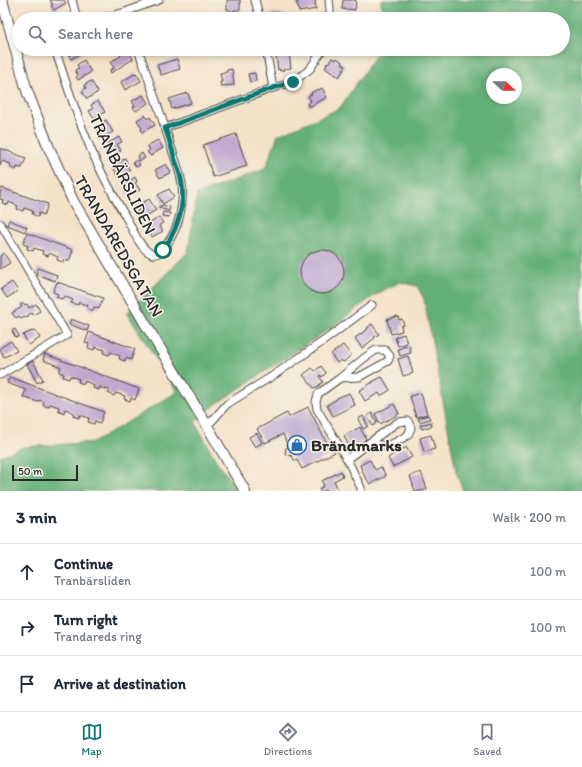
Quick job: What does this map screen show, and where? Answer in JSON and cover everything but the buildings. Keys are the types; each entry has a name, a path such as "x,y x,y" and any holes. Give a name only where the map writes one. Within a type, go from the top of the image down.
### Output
{"street":[{"name":"TRANDAREDSGATAN","path":"2,0 12,33"},
{"path":"72,0 76,12"},
{"path":"255,0 258,12"},
{"path":"329,0 330,12"},
{"path":"132,12 154,1"},
{"name":"TRANDAREDSGATAN","path":"18,56 27,91 49,148 73,201 245,491"},
{"name":"TRANBÄRSLIDEN","path":"57,56 68,91 87,141 109,187 140,243 152,254 156,254 163,250 170,240 176,225 182,205 181,179 140,56"},
{"path":"267,56 273,88"},
{"path":"165,128 293,82 310,69 318,56"},
{"path":"0,223 67,335 0,374"},
{"path":"206,424 212,421 227,404 274,375 372,305"},
{"path":"340,378 359,377 388,361 390,356 385,350 376,350 362,359 318,394 316,402 318,409 347,460 361,488 361,491"},
{"path":"347,460 398,422 408,421 411,428 408,435 396,442 386,446 370,443"}],"green space":[{"path":"381,0 582,0 582,491 463,491 456,471 424,299 417,286 400,282 375,295 329,329 216,404 195,422 217,462 238,491 0,491 0,456 24,447 95,442 177,392 127,313 188,252 197,194 265,169 278,135 339,109 375,56 570,56 570,12 382,12"}],"place":[{"name":"Brändmarks","path":"297,445"}],"route":[{"path":"163,250 170,240 182,205 182,184 165,128 293,82"}]}
